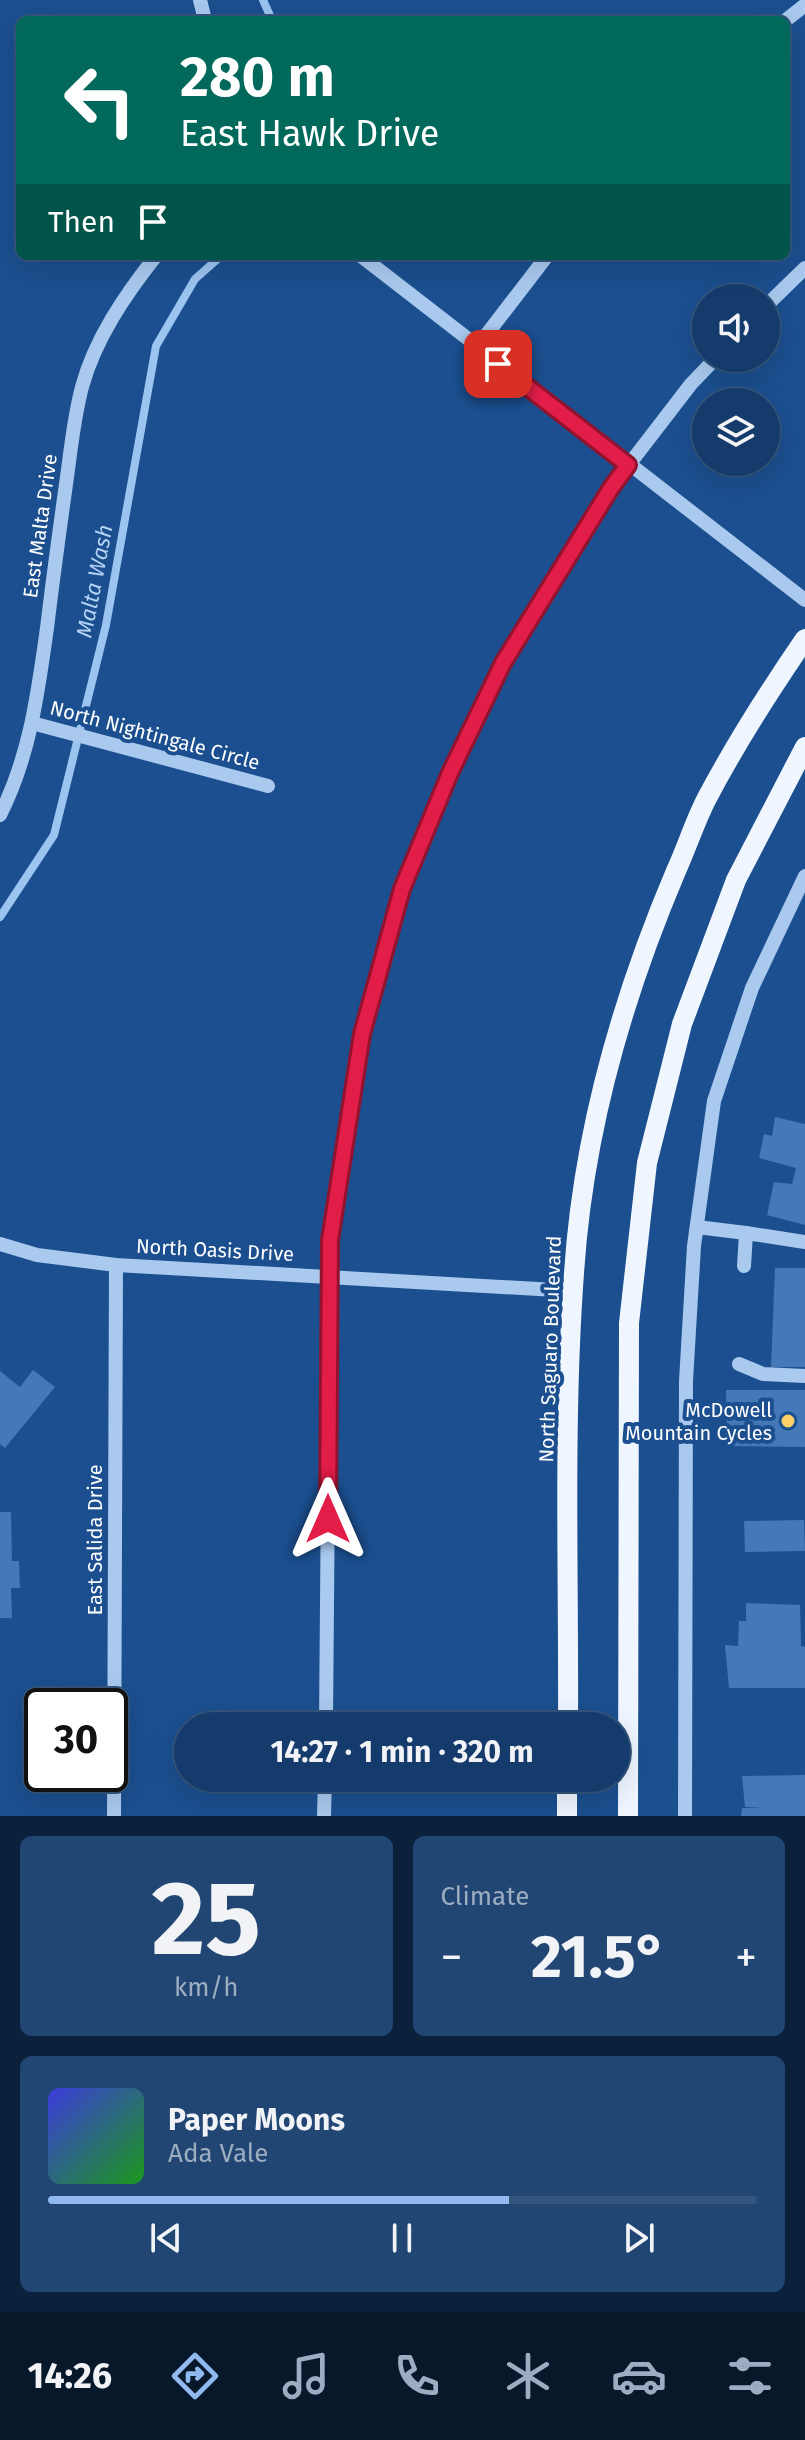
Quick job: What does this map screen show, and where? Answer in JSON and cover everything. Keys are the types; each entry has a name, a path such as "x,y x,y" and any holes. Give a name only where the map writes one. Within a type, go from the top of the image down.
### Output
{"main road":[{"name":"North Saguaro Boulevard","path":"568,1712 568,1430 573,1291 584,1184 604,1079 648,937 706,800 757,710 805,639"},
{"path":"628,1816 629,1323 647,1163 682,1024 736,880 805,747"},
{"path":"567,1792 567,1816"}],"street":[{"name":"East Malta Drive","path":"0,815 13,790 32,723 82,386 104,335 127,293 153,260"},
{"path":"366,260 805,600"},
{"path":"477,347 544,260"},
{"path":"780,292 805,268"},
{"path":"326,1712 330,1240 362,1034 402,889 450,773 503,663 611,488 703,372"},
{"name":"North Nightingale Circle","path":"32,723 268,786"},
{"path":"685,1816 686,1381 697,1227 714,1101 752,988 805,876"},
{"path":"697,1227 805,1242"},
{"path":"744,1266 746,1233"},
{"name":"North Oasis Drive","path":"0,1244 37,1255 116,1265 573,1291"},
{"name":"East Salida Drive","path":"114,1816 116,1265"},
{"path":"739,1364 763,1374 805,1376"},
{"path":"324,1816 325,1792"}],"building":[{"path":"775,1117 805,1124 805,1225 767,1215 774,1182 792,1184 796,1168 759,1158 764,1134 772,1136"},
{"path":"775,1268 805,1268 805,1367 771,1367"},
{"path":"33,1370 55,1387 5,1448 0,1444 0,1371 20,1387"},
{"path":"726,1390 805,1390 805,1447 727,1446"},
{"path":"0,1512 11,1512 12,1561 19,1561 20,1588 11,1588 12,1618 0,1618"},
{"path":"804,1520 805,1551 745,1552 744,1521"},
{"path":"746,1603 800,1605 801,1646 805,1647 805,1688 729,1688 725,1645 738,1646 739,1621 746,1621"},
{"path":"805,1775 805,1816 741,1816 742,1808 763,1808 745,1807 742,1776"}],"waterway":[{"name":"Malta Wash","path":"263,0 270,16"},
{"name":"Malta Wash","path":"0,917 54,835 106,625 156,346 195,279 216,260"}],"place":[{"name":"McDowell Mountain Cycles","path":"788,1421"}],"route":[{"path":"328,1519 330,1240 362,1034 402,889 450,773 503,663 628,465 498,364"}]}
